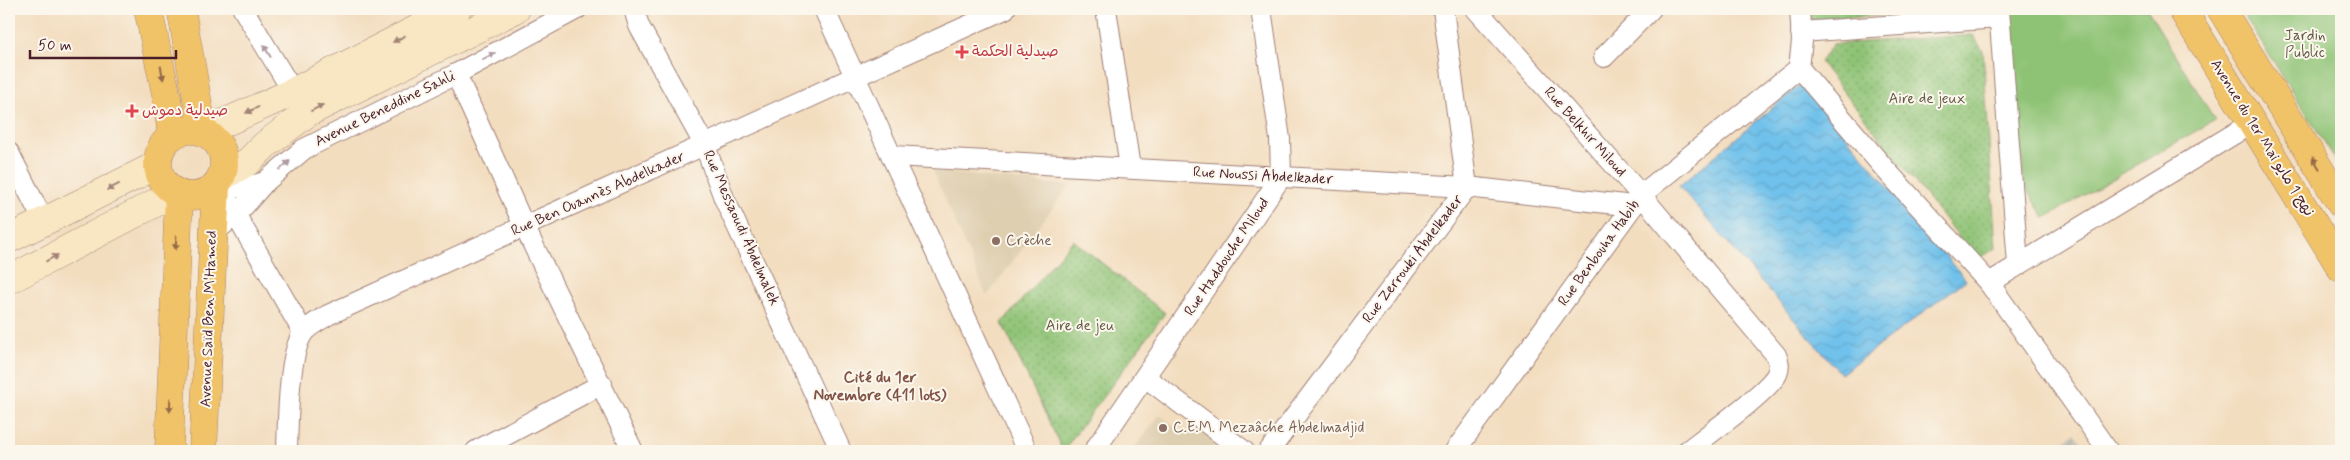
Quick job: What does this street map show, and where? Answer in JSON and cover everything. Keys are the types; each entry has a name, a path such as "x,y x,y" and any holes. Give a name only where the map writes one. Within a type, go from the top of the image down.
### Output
{"main road":[{"path":"148,9 167,98 172,136"},
{"path":"181,9 204,132"},
{"name":"Avenue du 1er Mai نهج 1 مايو","path":"2182,9 2341,268"},
{"path":"2221,9 2341,204"},
{"path":"192,130 204,132 220,146 224,156 218,182 207,193 196,197 176,194 165,186 159,176 157,165 158,153 172,136 192,130"},
{"name":"Avenue Saïd Ben M'Hamed","path":"203,451 212,235 218,182"},
{"path":"169,451 176,194"}],"street":[{"path":"243,9 292,92"},
{"path":"204,132 292,92 427,15 457,9"},
{"name":"Avenue Beneddine Sahli","path":"218,182 249,161 265,145 307,113 516,9"},
{"name":"Avenue Beneddine Sahli","path":"212,235 265,182 304,149 456,74 577,9"},
{"name":"Rue Messaoudi Abdelmalek","path":"634,9 640,26 705,146 724,198 842,451"},
{"path":"824,9 1027,451"},
{"name":"Rue Ben Ouannès Abdelkader","path":"303,332 328,316 705,146 855,75 1005,9"},
{"path":"1106,9 1130,168"},
{"path":"1261,9 1280,138 1281,177"},
{"name":"Rue Zerrouki Abdelkader","path":"1269,451 1467,187 1443,9"},
{"name":"Rue Belkhir Miloud","path":"1476,9 1637,201 1771,348 1779,363 1776,376 1754,397 1687,451"},
{"path":"1604,57 1651,9"},
{"path":"1800,9 1802,32 1799,68 1885,169 1989,284 2108,451"},
{"path":"1802,32 1999,14 2018,265"},
{"name":"Rue Benbouha Habib","path":"1462,449 1637,201 1799,68"},
{"path":"456,74 525,228 633,451"},
{"path":"1989,284 2252,123"},
{"path":"9,152 44,222"},
{"name":"Rue Noussi Abdelkader","path":"893,156 1467,187 1637,201"},
{"path":"9,240 157,165"},
{"name":"Rue Haddouche Miloud","path":"1094,451 1281,177"},
{"path":"218,182 228,187 247,188 265,182"},
{"path":"218,182 303,332 296,347 288,414 287,451"},
{"path":"9,280 176,194"},
{"path":"1145,377 1244,451"},
{"path":"476,451 602,384"}],"shaded area":[{"name":"Crèche","path":"933,171 1069,186 987,296"},
{"name":"C.E.M. Mezaâche Abdelmadjid","path":"1160,415 1184,434 1195,422 1228,451 1132,451"},
{"path":"2075,433 2087,451 2047,451"}],"green space":[{"path":"1811,9 1976,9 1976,10 1811,20"},
{"path":"2009,9 2147,9 2215,120 2045,218 2024,184"},
{"name":"Jardin Public","path":"2240,9 2341,9 2341,168"},
{"name":"Aire de jeux","path":"1973,35 1983,51 1996,248 1977,260 1820,62 1833,44"},
{"name":"Aire de jeu","path":"1073,240 1165,313 1063,451 1002,323"}],"water":[{"path":"1802,83 1966,280 1841,374 1679,186"}],"place":[{"name":"صيدلية الحكمة","path":"962,52"},
{"name":"صيدلية دموش","path":"132,111"},
{"name":"Crèche","path":"996,241"},
{"name":"C.E.M. Mezaâche Abdelmadjid","path":"1163,428"}],"district":[{"name":"Cité du 1er Novembre (411 lots)","path":"880,386"}]}
